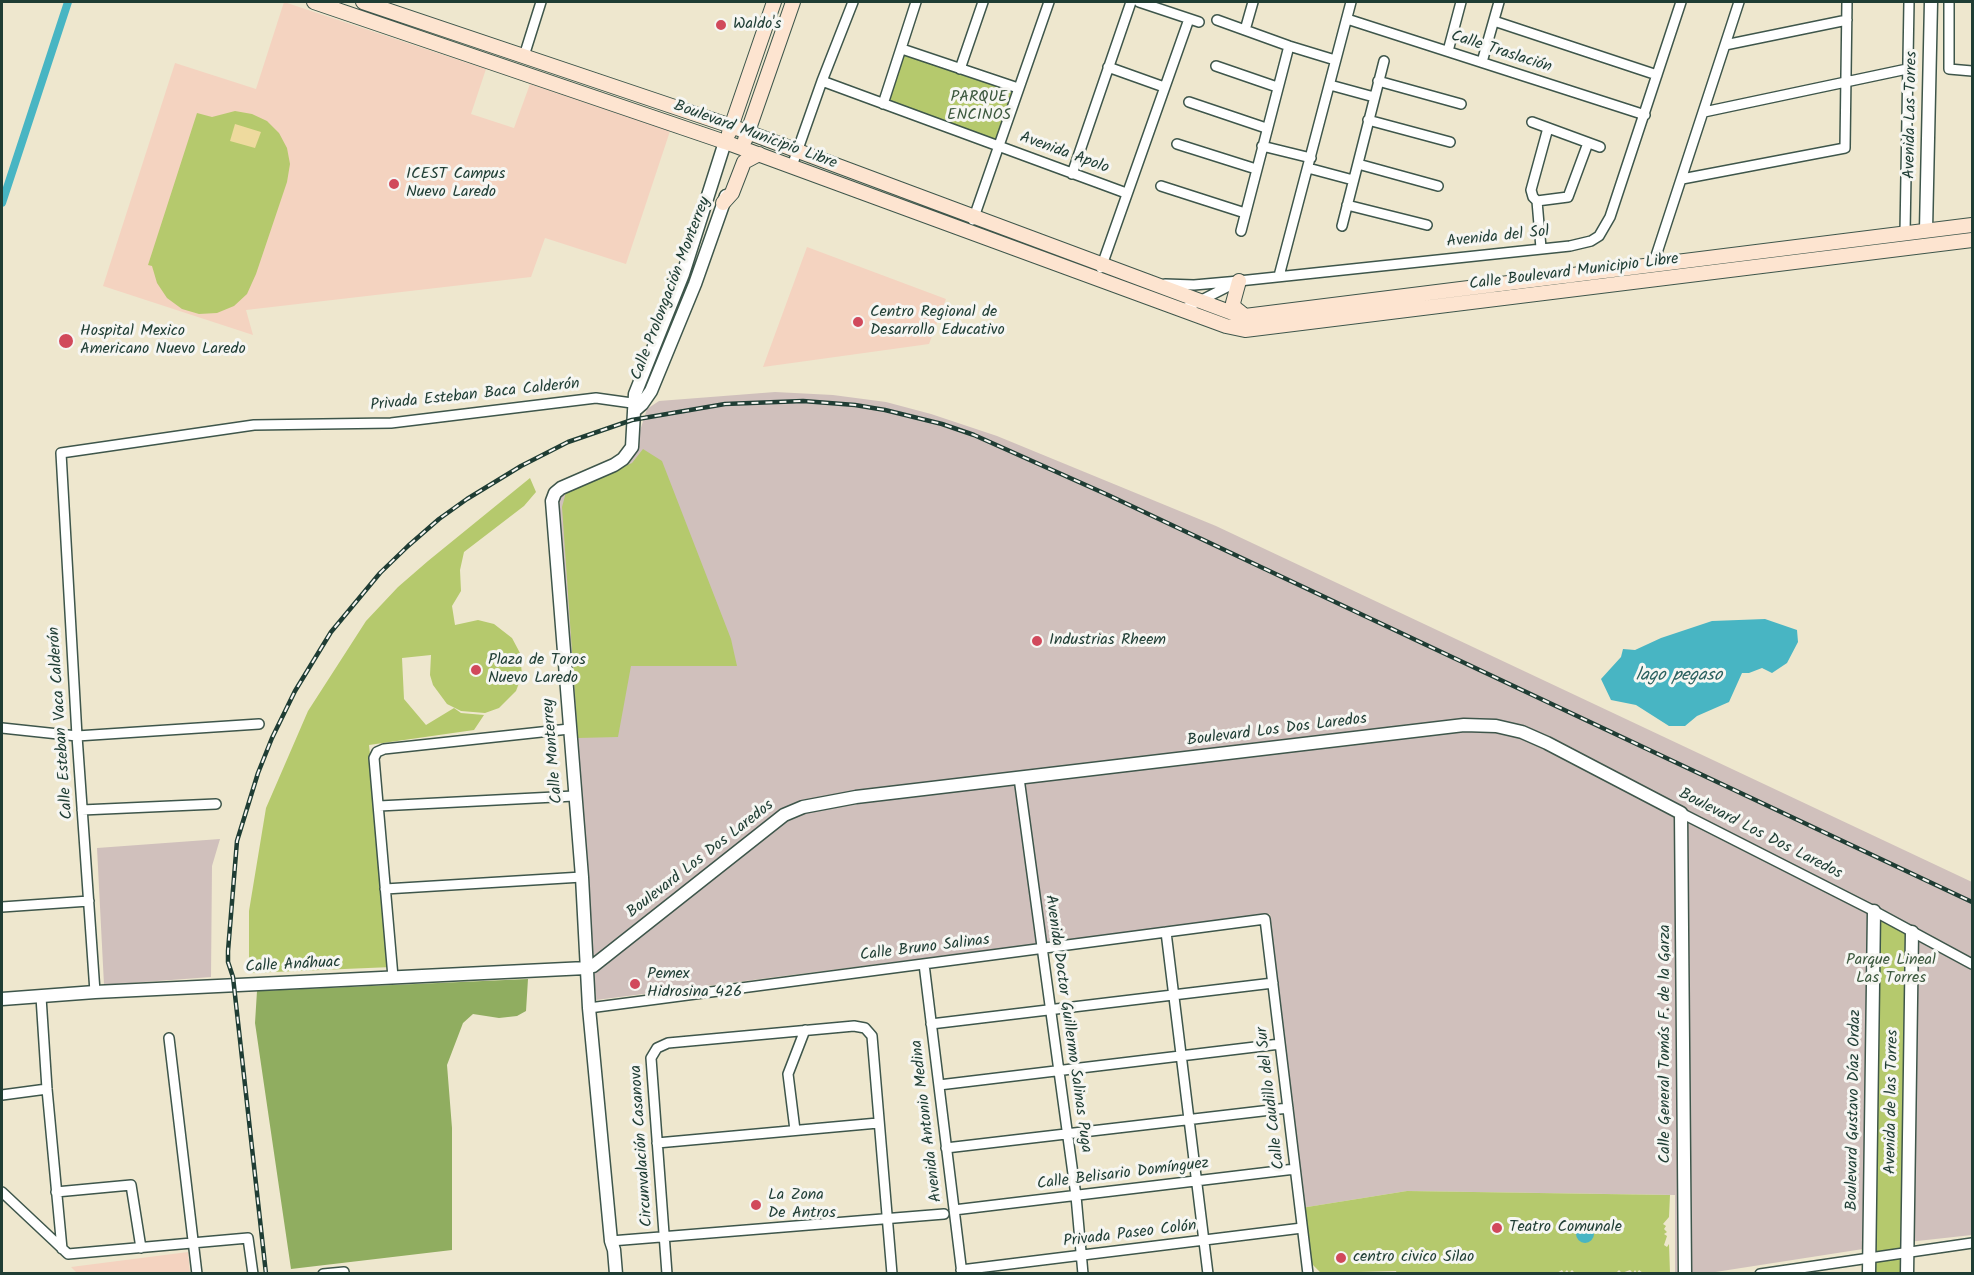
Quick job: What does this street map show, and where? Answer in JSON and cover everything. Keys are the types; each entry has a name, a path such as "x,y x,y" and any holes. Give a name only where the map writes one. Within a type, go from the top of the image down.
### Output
{"main road":[{"name":"Boulevard Municipio Libre","path":"314,2 759,154 1182,310"},
{"name":"Boulevard Municipio Libre","path":"363,2 748,132 1200,301"},
{"name":"Calle Prolongación Monterrey","path":"725,142 774,2"},
{"name":"Calle Prolongación Monterrey","path":"742,148 793,2"},
{"path":"476,57 481,41"},
{"path":"574,90 580,75"},
{"path":"723,203 732,193 744,162 759,154"},
{"path":"839,183 844,168"},
{"name":"Calle Boulevard Municipio Libre","path":"1200,301 1245,316 1972,225"},
{"name":"Calle Boulevard Municipio Libre","path":"1182,310 1226,326 1260,330 1972,240"},
{"path":"1239,281 1233,303 1235,308 1245,316"}],"street":[{"path":"524,56 541,2"},
{"path":"792,166 853,2"},
{"path":"883,104 916,2"},
{"path":"960,69 983,2"},
{"path":"968,231 1049,2"},
{"path":"1072,174 1131,2"},
{"path":"1139,2 1167,6 1199,22"},
{"path":"1245,30 1253,2"},
{"path":"1279,276 1351,2"},
{"path":"1448,51 1461,2"},
{"path":"1482,62 1499,2"},
{"name":"Avenida del Sol","path":"1151,283 1183,285 1239,281 1582,244 1599,236 1610,217 1681,2"},
{"path":"1653,265 1739,2"},
{"path":"1682,179 1845,148 1847,2"},
{"path":"1905,233 1909,2"},
{"name":"Avenida Las Torres","path":"1926,230 1931,2"},
{"path":"1949,2 1949,69 1972,71"},
{"path":"1098,279 1126,193 1189,19"},
{"name":"Calle Traslación","path":"1347,19 1645,115"},
{"path":"1217,20 1288,46 1335,60"},
{"path":"1725,45 1847,20"},
{"path":"1494,21 1657,75"},
{"path":"1241,231 1288,46"},
{"path":"902,49 1018,88"},
{"path":"1342,226 1384,61"},
{"path":"1216,66 1277,87"},
{"path":"1108,68 1164,87"},
{"path":"1704,112 1907,69"},
{"name":"Avenida Apolo","path":"822,81 1126,193"},
{"path":"1378,81 1461,104"},
{"path":"1330,85 1374,97"},
{"path":"1189,102 1266,128"},
{"path":"1368,120 1450,142"},
{"path":"1532,122 1600,147"},
{"path":"1541,248 1537,201 1531,190 1548,128"},
{"name":"Calle Prolongación Monterrey","path":"637,406 638,386 683,274 725,142"},
{"path":"1537,201 1568,198 1588,143"},
{"path":"1177,144 1256,169"},
{"path":"1262,146 1353,180"},
{"name":"Calle Prolongación Monterrey","path":"637,406 651,391 687,304 742,148"},
{"path":"1358,164 1438,186"},
{"path":"1161,186 1245,213"},
{"path":"1347,205 1427,225"},
{"path":"1182,310 1239,281"},
{"name":"Privada Esteban Baca Calderón","path":"61,453 254,425 391,423 596,398 637,406"},
{"name":"Calle Monterrey","path":"616,1274 574,796 552,501 555,493 561,488 614,465 629,453 633,441 637,406"},
{"name":"Calle Esteban Vaca Calderón","path":"61,453 77,736 95,992"},
{"path":"2,728 77,736 259,724"},
{"name":"Boulevard Los Dos Laredos","path":"588,963 792,810 838,800 1483,724 1509,728 1533,736 1874,911 1972,964"},
{"path":"393,977 374,758 377,752 384,749 569,729"},
{"name":"Avenida Doctor Guillermo Salinas Puga","path":"1019,778 1076,1196 1083,1274"},
{"path":"379,806 574,796"},
{"path":"82,810 216,804"},
{"name":"Calle General Tomás F. de la Garza","path":"1681,813 1685,1274"},
{"path":"384,889 582,877"},
{"path":"2,907 89,901"},
{"name":"Boulevard Gustavo Díaz Ordaz","path":"1869,1274 1874,911"},
{"name":"Calle Bruno Salinas","path":"592,1007 1265,920"},
{"name":"Calle Caudillo del Sur","path":"1265,920 1308,1274"},
{"path":"1166,932 1208,1274"},
{"name":"Avenida de las Torres","path":"1907,1274 1912,932"},
{"name":"Calle Anáhuac","path":"2,999 393,977 588,963"},
{"name":"Avenida Antonio Medina","path":"924,964 961,1272"},
{"path":"931,1024 1273,983"},
{"path":"41,997 46,1089 56,1192 65,1251"},
{"name":"Circunvalación Casanova","path":"667,1274 651,1058 657,1048 668,1043 854,1026 865,1028 872,1035 878,1123"},
{"path":"795,1130 789,1074 805,1030"},
{"path":"169,1038 197,1274"},
{"path":"939,1085 1280,1044"},
{"path":"2,1095 46,1089"},
{"path":"946,1148 1288,1108"},
{"path":"657,1143 878,1123 892,1274"},
{"name":"Calle Belisario Domínguez","path":"954,1210 1295,1169"},
{"path":"56,1192 131,1185 141,1248"},
{"path":"2,1192 65,1251 141,1248 248,1238 253,1274"},
{"path":"614,1243 944,1214"},
{"name":"Privada Paseo Colón","path":"961,1272 1302,1228"},
{"path":"1760,1274 1972,1243"},
{"path":"323,1274 344,1272 344,1274"}],"shaded area":[{"name":"ICEST Campus Nuevo Laredo","path":"284,2 486,69 471,114 514,128 530,84 670,131 626,264 545,238 531,277 246,310 253,335 103,286 175,63 256,89"},
{"name":"Centro Regional de Desarrollo Educativo","path":"807,247 946,299 929,344 763,367"},
{"path":"775,392 833,395 886,402 997,436 1216,526 1972,882 1972,1235 1908,1242 1709,1273 1675,1274 1675,1195 1407,1191 1301,1208 1270,914 596,1000 552,493 634,449 647,409 659,401"},
{"path":"220,839 212,866 211,977 104,985 97,848"},
{"path":"188,1252 190,1273 78,1274 71,1267"}],"green space":[{"name":"PARQUE ENCINOS","path":"902,49 1018,88 999,146 883,104"},
{"path":"235,111 252,114 267,121 279,133 287,148 290,164 287,182 247,294 234,306 217,313 199,314 182,309 167,298 157,283 152,266 148,265 197,113 212,117"},
{"path":"643,449 662,461 731,639 737,666 631,666 618,737 578,738 562,507 566,492 632,463"},
{"path":"530,478 536,492 524,506 464,552 460,570 461,591 452,606 455,625 478,620 494,624 512,638 520,653 522,675 516,691 499,708 485,713 461,711 447,704 433,685 430,675 431,655 402,658 404,699 426,725 454,708 461,713 484,715 474,730 369,745 392,967 249,973 249,911 266,808 308,711 366,621 398,587"},
{"name":"Parque Lineal Las Torres","path":"1875,916 1910,934 1902,1273 1870,1274"},
{"path":"528,979 526,1011 517,1016 499,1018 473,1014 463,1023 447,1065 452,1128 452,1250 291,1269 255,1023 257,991"},
{"path":"1407,1191 1670,1195 1669,1217 1663,1224 1667,1232 1664,1234 1667,1236 1664,1245 1667,1247 1669,1244 1670,1273 1643,1273 1639,1270 1637,1273 1635,1270 1633,1273 1630,1270 1622,1273 1619,1270 1618,1274 1575,1273 1572,1270 1569,1273 1567,1270 1564,1273 1562,1270 1555,1274 1397,1274 1396,1271 1321,1273 1308,1260 1301,1208"}],"sand":[{"path":"235,124 261,132 255,148 230,141"}],"water":[{"name":"lago pegaso","path":"1765,619 1797,630 1798,642 1787,663 1772,673 1762,668 1742,673 1729,702 1697,716 1685,726 1669,726 1636,705 1611,700 1601,679 1621,657 1623,649 1635,650 1661,638 1712,621"},
{"path":"1581,1225 1589,1225 1594,1230 1592,1241 1581,1243 1576,1238 1576,1230"}],"waterway":[{"path":"2,203 68,2"}],"railway":[{"path":"266,1274 233,977 228,962 228,951 237,841 258,773 272,738 295,691 331,632 380,573 408,546 439,519 467,499 521,466 568,442 632,420 725,404 803,401 885,410 942,424 974,435 1108,495 1972,902"}],"place":[{"name":"Waldo's","path":"721,25"},
{"name":"ICEST Campus Nuevo Laredo","path":"394,184"},
{"name":"Centro Regional de Desarrollo Educativo","path":"858,322"},
{"name":"Hospital Mexico Americano Nuevo Laredo","path":"66,341"},
{"name":"Industrias Rheem","path":"1037,641"},
{"name":"Plaza de Toros Nuevo Laredo","path":"476,670"},
{"name":"Pemex Hidrosina 426","path":"635,984"},
{"name":"La Zona De Antros","path":"756,1205"},
{"name":"Teatro Comunale","path":"1497,1228"},
{"name":"centro civico Silao","path":"1341,1258"}]}
